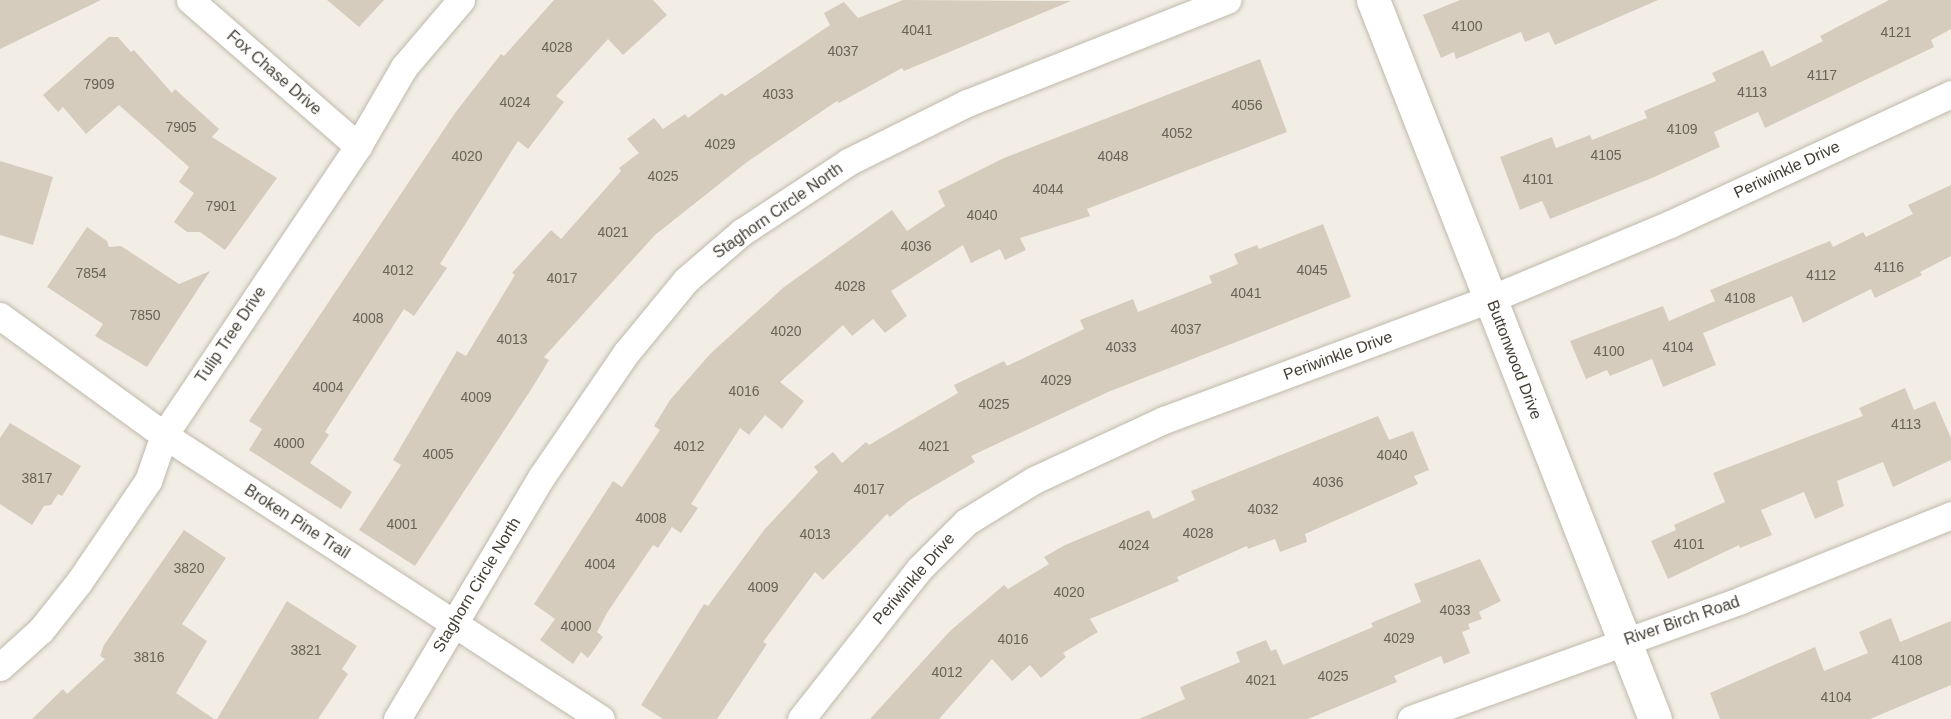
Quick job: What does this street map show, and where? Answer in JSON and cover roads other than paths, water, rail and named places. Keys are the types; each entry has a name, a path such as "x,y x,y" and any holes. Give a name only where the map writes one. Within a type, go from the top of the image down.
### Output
{"street":[{"name":"Fox Chase Drive","path":"190,0 358,146"},
{"name":"Tulip Tree Drive","path":"0,667 41,630 79,582 148,481 164,435 358,146 405,68 461,0"},
{"name":"Staghorn Circle North","path":"397,719 542,476 626,353 686,280 742,232 848,162 967,103 1227,0"},
{"name":"Buttonwood Drive","path":"1373,0 1655,719"},
{"name":"Periwinkle Drive","path":"801,719 919,569 966,522 1034,480 1164,420 1490,299 1670,224 1951,94"},
{"name":"Broken Pine Trail","path":"0,316 164,435 601,719"},
{"name":"River Birch Road","path":"1411,719 1741,600 1951,515"}]}
